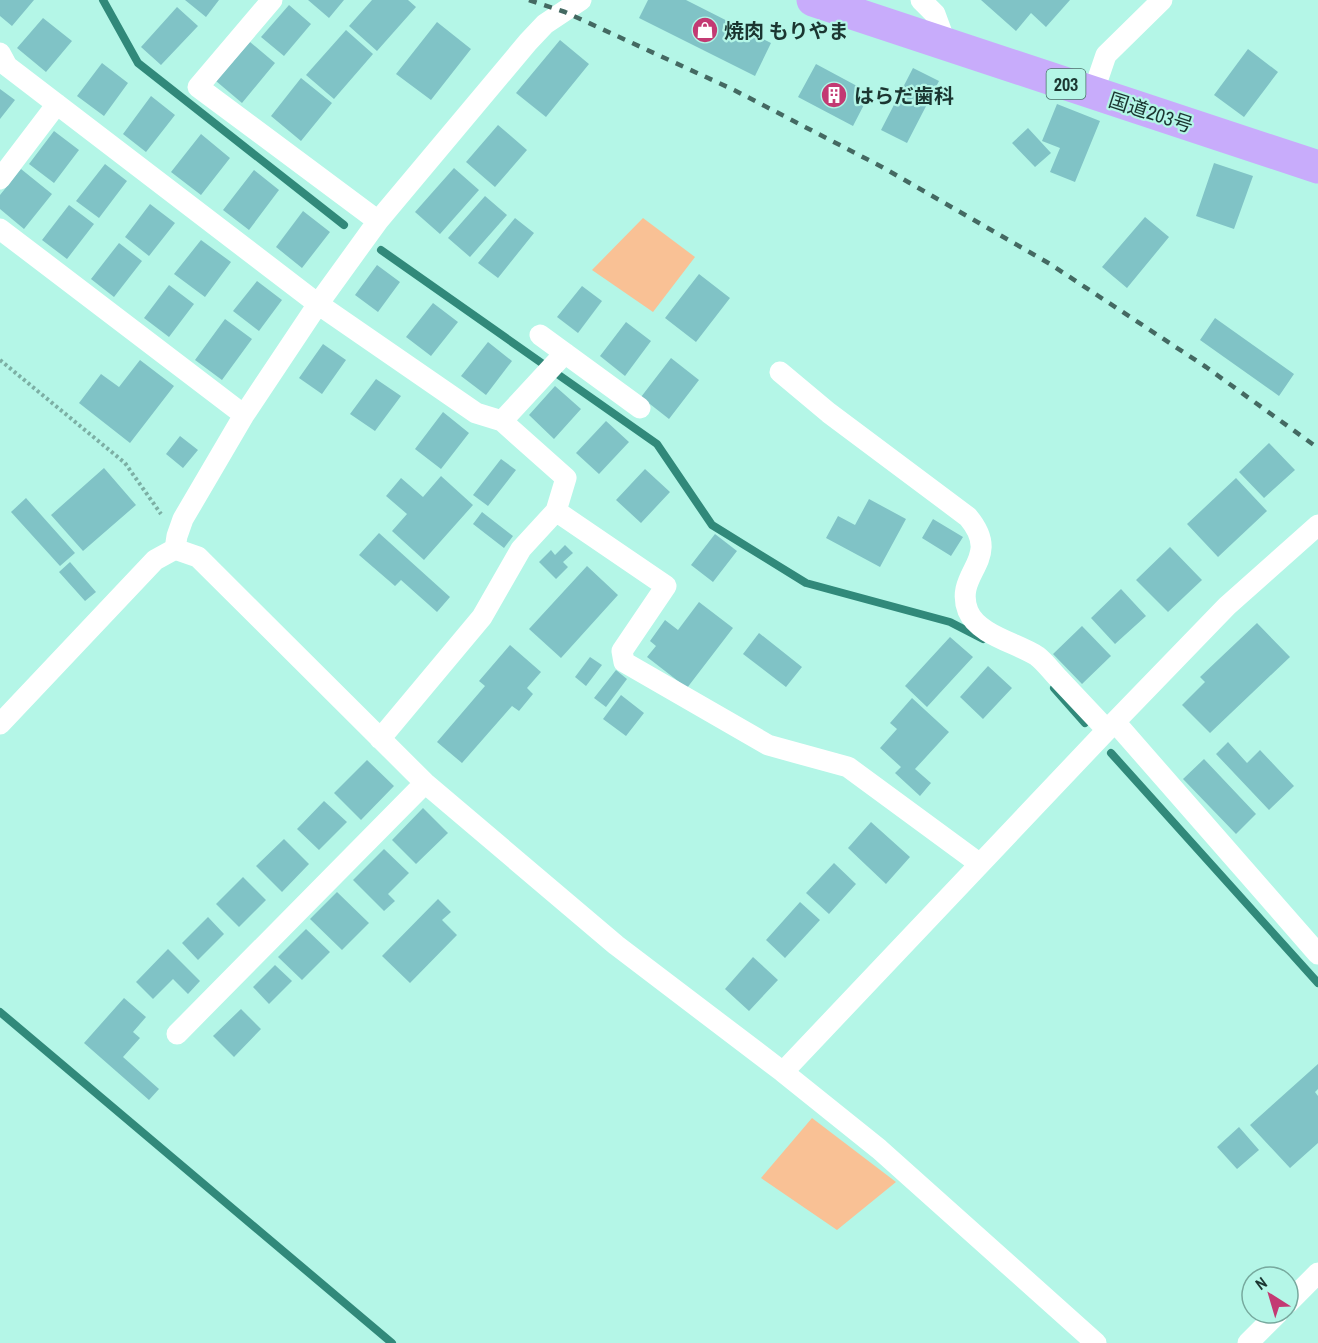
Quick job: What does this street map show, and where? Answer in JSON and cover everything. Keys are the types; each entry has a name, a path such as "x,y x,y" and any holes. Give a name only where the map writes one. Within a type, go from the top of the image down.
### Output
{"highway":[{"name":"国道203号","path":"813,0 1318,167"}],"street":[{"path":"272,0 198,87 378,221"},
{"path":"0,724 155,560 176,543 183,519 244,415 318,304 378,221 528,42 545,24 580,0"},
{"path":"921,0 935,14 946,44"},
{"path":"1093,93 1106,55 1162,0"},
{"path":"0,53 7,66 318,304 476,413 502,421 566,478 556,511 521,549 482,617 380,739"},
{"path":"0,178 57,105"},
{"path":"0,229 244,415"},
{"path":"540,335 640,408"},
{"path":"502,421 565,353"},
{"path":"780,372 829,413 968,517 976,528 982,543 979,557 964,592 969,612 980,625 1038,656 1111,726 1318,954"},
{"path":"556,511 666,586 622,651 624,662 768,745 848,767 980,864"},
{"path":"783,1072 1227,606 1318,525"},
{"path":"176,543 198,557 425,783 616,945 783,1072 879,1149 1096,1343"},
{"path":"177,1034 425,783"},
{"path":"1300,1290 1318,1272"},
{"path":"1248,1343 1266,1325"}],"path":[{"path":"0,360 125,464 176,543"}],"shaded area":[{"path":"643,218 695,257 653,312 592,270"},
{"path":"812,1118 896,1182 837,1230 761,1178"}],"building":[{"path":"0,0 34,0 12,26 0,16"},
{"path":"185,0 219,0 206,17"},
{"path":"308,0 344,0 329,18"},
{"path":"372,0 408,0 416,7 377,51 349,26"},
{"name":"焼肉 もりやま","path":"648,0 686,0 771,43 755,76 639,18"},
{"path":"981,0 1070,0 1046,27 1031,13 1016,31"},
{"path":"289,5 311,24 284,56 261,37"},
{"path":"177,7 198,26 161,65 141,47"},
{"path":"43,18 72,41 46,72 17,48"},
{"path":"437,22 471,49 431,100 396,74"},
{"path":"346,30 373,54 334,99 306,75"},
{"path":"560,40 589,64 546,117 516,93"},
{"path":"250,42 275,63 242,103 216,81"},
{"path":"1248,49 1278,72 1244,117 1214,95"},
{"path":"102,63 128,83 104,116 77,96"},
{"name":"はらだ歯科","path":"816,64 870,93 853,126 798,97"},
{"path":"913,68 939,81 907,143 881,130"},
{"path":"301,78 332,103 301,141 271,116"},
{"path":"0,89 15,100 0,119"},
{"path":"151,96 175,115 146,152 123,134"},
{"path":"1057,104 1100,121 1075,182 1050,172 1060,148 1042,141"},
{"path":"498,125 527,150 495,187 466,162"},
{"path":"1028,128 1051,153 1035,167 1012,143"},
{"path":"54,131 79,150 54,183 29,164"},
{"path":"201,134 230,158 201,195 171,172"},
{"path":"1214,163 1253,176 1234,229 1196,216"},
{"path":"105,164 127,181 99,218 76,201"},
{"path":"454,168 479,190 440,234 415,212"},
{"path":"21,169 52,194 24,229 0,209 0,195"},
{"path":"254,170 279,190 249,230 223,210"},
{"path":"485,196 507,215 470,257 448,238"},
{"path":"150,204 175,223 149,256 125,237"},
{"path":"69,205 94,224 67,259 42,240"},
{"path":"303,211 330,232 302,268 276,247"},
{"path":"1145,217 1169,237 1127,288 1102,267"},
{"path":"515,218 534,233 498,278 478,263"},
{"path":"201,240 231,262 205,297 174,274"},
{"path":"119,243 142,261 114,297 91,279"},
{"path":"377,265 400,282 378,312 355,295"},
{"path":"699,274 730,298 696,342 665,318"},
{"path":"257,281 282,300 259,331 233,311"},
{"path":"169,285 194,304 169,337 144,318"},
{"path":"582,286 602,301 578,333 557,317"},
{"path":"433,303 458,322 431,356 406,337"},
{"path":"1215,318 1294,374 1279,396 1200,340"},
{"path":"225,319 252,339 222,380 195,360"},
{"path":"626,322 651,341 625,376 600,356"},
{"path":"488,342 512,361 486,395 461,376"},
{"path":"323,344 346,360 322,394 299,378"},
{"path":"671,358 699,380 669,419 641,397"},
{"path":"140,360 174,386 130,443 79,403 101,374 119,387"},
{"path":"376,379 401,396 375,431 350,414"},
{"path":"555,386 581,409 554,439 529,415"},
{"path":"443,412 469,433 441,469 415,449"},
{"path":"606,421 629,442 599,474 576,453"},
{"path":"180,436 198,450 183,468 166,454"},
{"path":"1269,443 1295,470 1264,498 1239,472"},
{"path":"501,459 516,470 488,506 473,495"},
{"path":"104,468 136,505 83,551 51,515"},
{"path":"645,469 670,492 641,523 616,500"},
{"path":"441,476 473,505 424,560 392,531 407,514 386,496 401,478 423,497"},
{"path":"1236,478 1267,511 1218,557 1187,524"},
{"path":"26,498 75,553 60,566 11,512"},
{"path":"869,499 906,519 880,567 826,538 838,516 855,525"},
{"path":"482,512 513,536 504,548 473,524"},
{"path":"933,519 963,537 951,556 922,538"},
{"path":"379,533 450,597 437,612 401,580 395,586 359,555"},
{"path":"715,534 737,551 713,582 691,565"},
{"path":"565,545 573,553 563,562 568,567 556,579 539,562 551,550 555,555"},
{"path":"1170,547 1202,580 1168,612 1136,580"},
{"path":"70,562 96,592 85,601 59,572"},
{"path":"587,566 618,595 561,658 529,629"},
{"path":"1121,589 1146,616 1115,644 1091,618"},
{"path":"699,602 733,628 687,688 647,657 656,646 650,641 665,620 678,630"},
{"path":"1257,623 1290,657 1210,733 1182,705 1205,682 1200,677"},
{"path":"1082,626 1111,656 1082,684 1053,654"},
{"path":"759,633 802,667 786,687 743,654"},
{"path":"950,637 973,657 927,707 905,686"},
{"path":"510,645 541,672 527,688 533,694 519,711 512,706 462,763 437,742 485,686 479,681"},
{"path":"590,657 602,665 586,686 575,677"},
{"path":"988,666 1012,688 983,719 960,697"},
{"path":"616,670 627,679 606,707 594,698"},
{"path":"621,695 644,713 626,736 603,719"},
{"path":"912,698 949,732 915,769 931,783 920,796 895,773 901,767 880,748 897,729 890,723"},
{"path":"1228,742 1247,763 1260,750 1294,786 1269,810 1216,754"},
{"path":"1204,759 1256,814 1236,834 1183,779"},
{"path":"367,760 394,786 361,820 334,793"},
{"path":"324,801 347,822 319,850 297,829"},
{"path":"423,808 448,833 416,864 392,840"},
{"path":"871,822 910,857 886,884 848,848"},
{"path":"284,839 309,864 282,892 256,866"},
{"path":"384,849 409,873 388,894 395,901 384,911 353,880"},
{"path":"834,863 856,884 829,914 806,893"},
{"path":"243,877 266,900 239,927 216,904"},
{"path":"337,892 369,923 342,950 310,919"},
{"path":"438,899 451,912 442,920 457,935 410,983 382,956"},
{"path":"800,902 820,920 785,958 766,940"},
{"path":"208,917 224,934 198,960 182,943"},
{"path":"306,929 330,952 302,980 278,957"},
{"path":"168,949 200,981 188,994 173,979 153,999 136,982"},
{"path":"753,957 778,980 749,1011 725,989"},
{"path":"275,965 292,981 269,1004 253,987"},
{"path":"124,998 146,1017 133,1032 140,1038 123,1057 159,1089 149,1100 84,1043"},
{"path":"241,1009 261,1029 234,1057 213,1036"},
{"path":"1318,1064 1318,1089 1315,1092 1318,1096 1318,1143 1290,1168 1250,1125"},
{"path":"1239,1127 1259,1150 1237,1169 1217,1147"}],"waterway":[{"path":"103,0 138,63 344,225"},
{"path":"381,250 657,444 712,525 806,583 950,622 983,639"},
{"path":"1054,688 1085,723"},
{"path":"1111,753 1318,983"},
{"path":"0,1012 392,1343"}],"railway":[{"path":"529,0 565,12 734,90 882,167 1050,264 1206,367 1318,448"}],"place":[{"name":"焼肉 もりやま","path":"705,30"},
{"name":"はらだ歯科","path":"834,95"}]}
